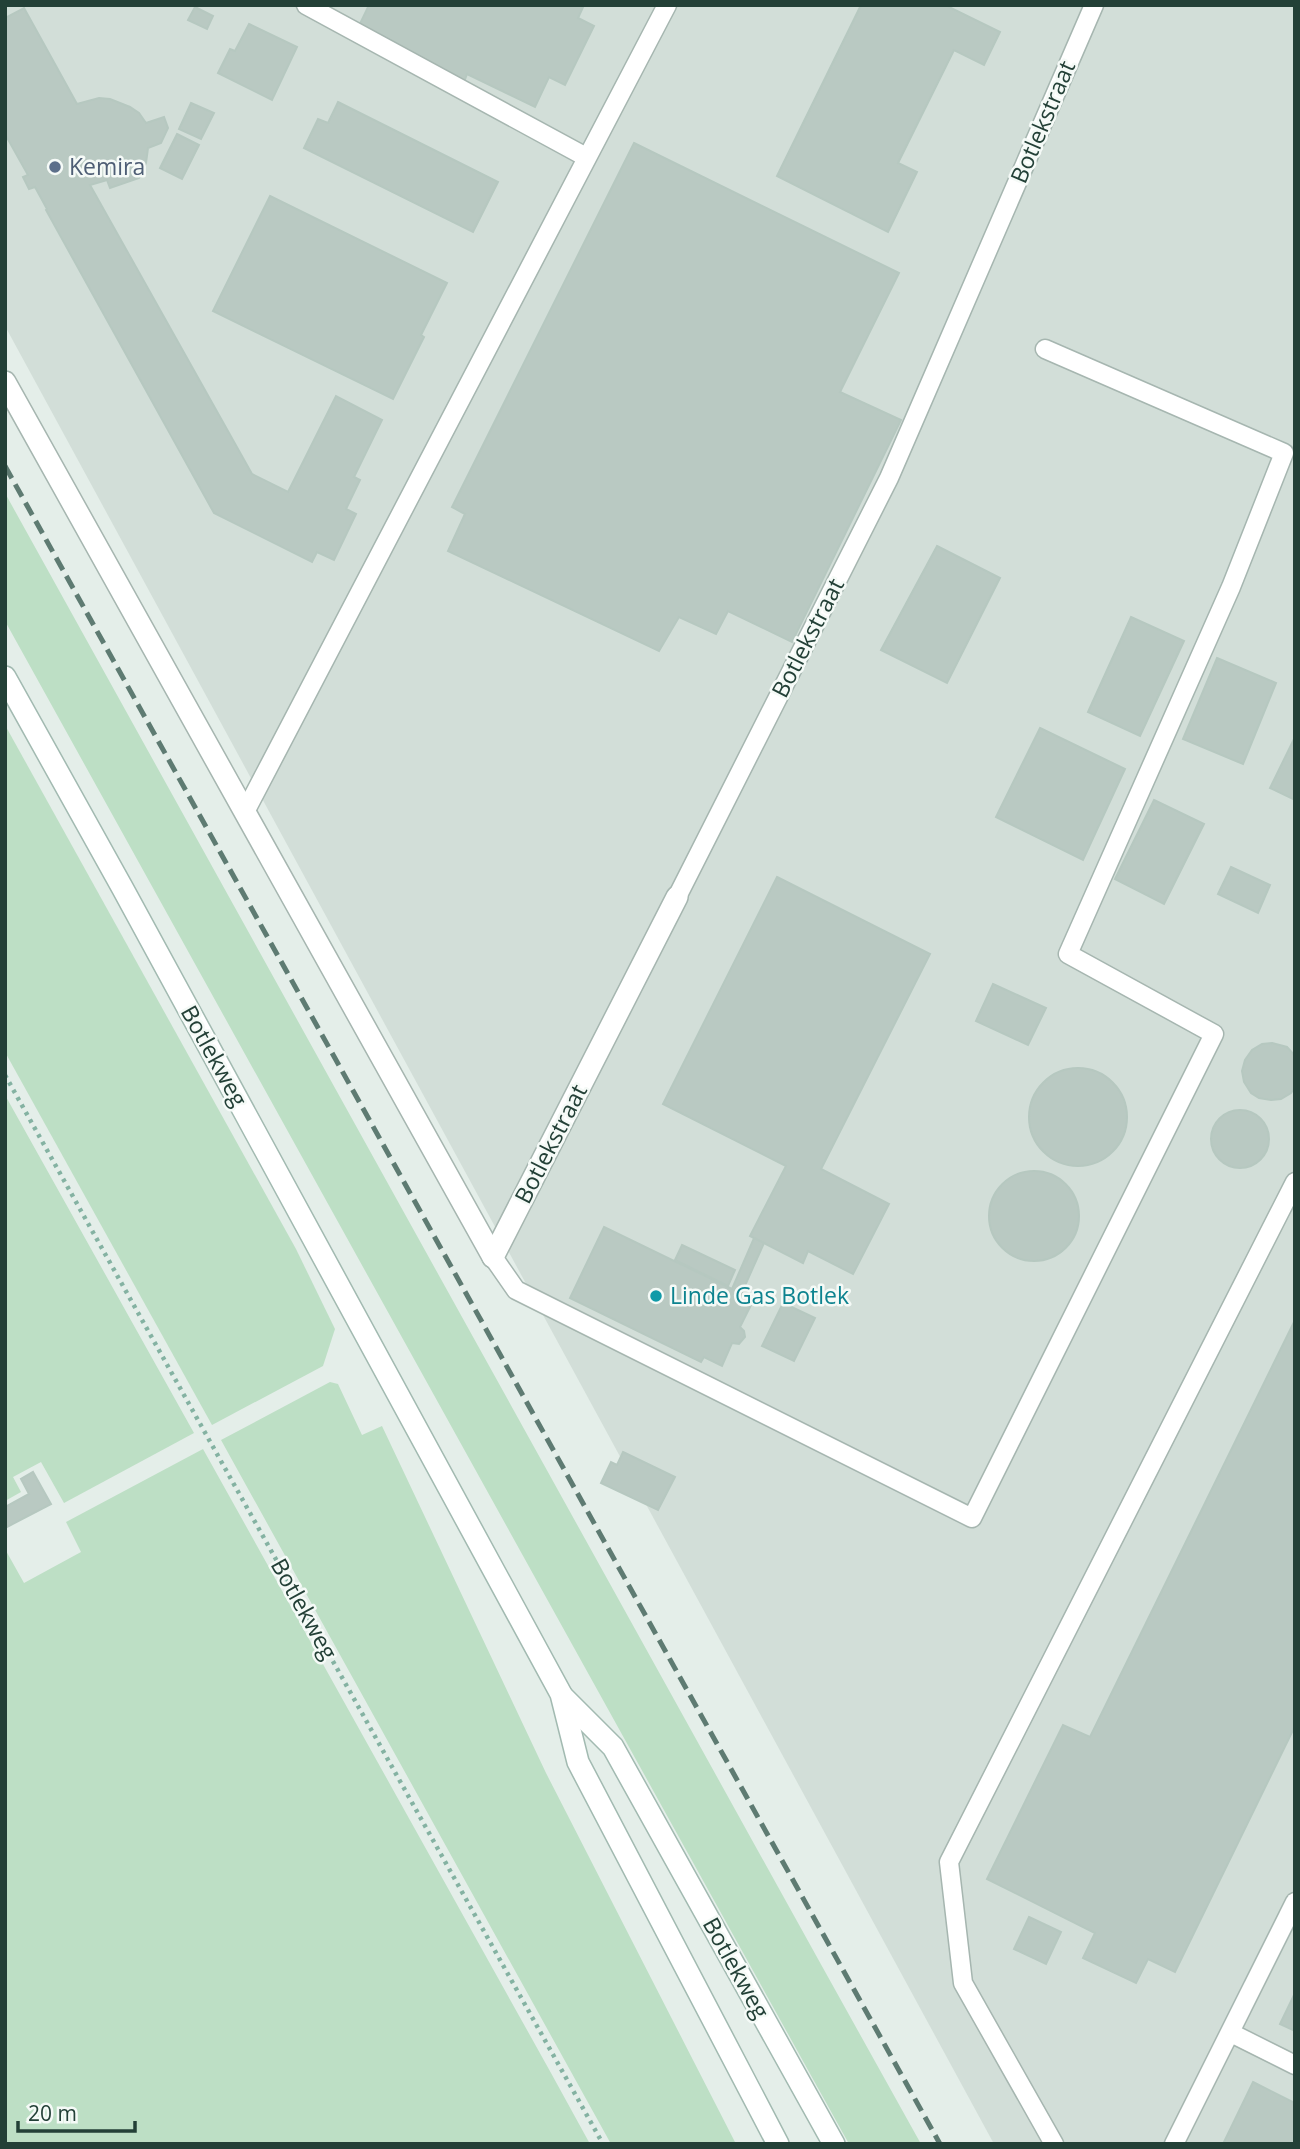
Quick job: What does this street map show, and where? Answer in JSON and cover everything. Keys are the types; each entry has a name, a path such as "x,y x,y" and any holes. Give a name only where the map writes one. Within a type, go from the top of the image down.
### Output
{"main road":[{"path":"5,382 493,1257"},
{"name":"Botlekweg","path":"5,677 130,901 561,1694 578,1762 778,2144"},
{"name":"Botlekstraat","path":"493,1257 677,897"},
{"name":"Botlekweg","path":"561,1694 613,1747 834,2144"}],"lane":[{"path":"306,5 586,158"},
{"path":"245,812 667,5"},
{"name":"Botlekstraat","path":"677,897 889,478 1094,5"},
{"path":"493,1257 516,1290 972,1518 1214,1034 1068,954 1231,587 1284,453 1045,349"},
{"path":"1054,2144 963,1983 949,1862 1295,1182"},
{"path":"1174,2144 1295,1902"},
{"path":"1231,2033 1295,2065"}],"path":[{"name":"Botlekweg","path":"5,1075 603,2144"}],"shaded area":[{"path":"5,5 1295,5 1295,2144 994,2144 5,326"}],"green space":[{"path":"5,493 921,2144 849,2144 5,621"},
{"path":"5,725 296,1249 335,1329 323,1366 212,1425 5,1052"},
{"path":"5,1095 194,1433 64,1503 41,1462 13,1477 21,1492 5,1501"},
{"path":"330,1382 338,1384 362,1435 382,1426 546,1773 736,2144 611,2144 221,1440"},
{"path":"203,1449 590,2144 5,2144 5,1549 24,1583 81,1552 66,1522"}],"building":[{"path":"369,5 584,5 578,18 594,26 565,85 549,77 535,107 467,74 464,82 357,30"},
{"path":"861,5 945,5 1000,32 984,65 954,50 898,163 917,172 888,232 777,176"},
{"path":"195,7 213,16 207,29 188,20"},
{"path":"24,8 77,104 99,98 110,99 139,113 146,123 164,117 168,128 161,143 148,148 146,163 139,178 110,188 107,180 90,185 252,474 288,492 336,396 382,420 354,477 360,480 346,509 356,514 334,560 317,552 312,562 214,513 35,187 29,189 23,177 28,175 5,134 5,18"},
{"path":"249,24 297,47 272,100 218,73 230,49 235,51"},
{"path":"338,102 498,182 473,232 304,148 318,119 328,123"},
{"path":"191,103 214,113 201,139 179,129"},
{"path":"177,134 199,145 182,179 160,168"},
{"path":"634,143 899,273 840,392 901,420 792,642 728,611 716,634 679,617 659,651 448,551 465,514 452,507"},
{"path":"270,196 447,283 393,399 213,311"},
{"path":"937,546 1000,578 947,683 881,650"},
{"path":"1131,617 1184,641 1140,736 1088,712"},
{"path":"1217,658 1276,683 1243,764 1183,739"},
{"path":"1040,728 1125,769 1083,860 996,817"},
{"path":"1295,737 1295,800 1270,788"},
{"path":"1154,800 1204,824 1164,904 1115,879"},
{"path":"1231,867 1270,885 1258,913 1218,894"},
{"path":"777,877 930,954 821,1169 889,1204 853,1274 808,1251 803,1263 750,1236 786,1166 663,1104"},
{"path":"993,984 1046,1008 1028,1045 976,1021"},
{"path":"1272,1043 1287,1047 1295,1056 1295,1087 1281,1099 1271,1100 1251,1093 1244,1082 1242,1071 1252,1050 1262,1044"},
{"path":"1078,1068 1097,1072 1113,1082 1123,1098 1127,1117 1123,1136 1113,1152 1097,1162 1078,1166 1059,1162 1043,1152 1033,1136 1029,1117 1033,1098 1043,1082 1059,1072"},
{"path":"1240,1110 1251,1112 1264,1123 1269,1139 1267,1150 1256,1163 1240,1168 1229,1166 1216,1155 1211,1139 1213,1128 1224,1115"},
{"path":"1034,1171 1051,1175 1066,1184 1075,1199 1079,1216 1075,1233 1066,1248 1051,1257 1034,1261 1017,1257 1002,1248 993,1233 989,1216 993,1199 1002,1184 1017,1175"},
{"name":"Linde Gas Botlek","path":"604,1227 732,1289 754,1238 764,1243 739,1299 751,1305 740,1327 745,1337 739,1344 732,1343 722,1366 704,1357 701,1362 570,1298"},
{"path":"682,1245 735,1270 728,1286 675,1260"},
{"path":"783,1303 815,1318 794,1361 762,1346"},
{"path":"1295,1320 1295,1726 1175,1972 1148,1959 1136,1983 1083,1958 1095,1933 987,1879 1063,1725 1090,1737"},
{"path":"623,1452 675,1477 658,1510 601,1483 611,1462 617,1465"},
{"path":"33,1472 51,1504 5,1528 5,1507 29,1494 21,1479"},
{"path":"1029,1917 1061,1932 1046,1964 1014,1949"},
{"path":"1295,1993 1295,2031 1280,2024"},
{"path":"1253,2082 1295,2103 1295,2144 1223,2144"}],"railway":[{"path":"5,466 940,2144"}],"place":[{"name":"Kemira","path":"55,167"},
{"name":"Linde Gas Botlek","path":"656,1296"}]}
